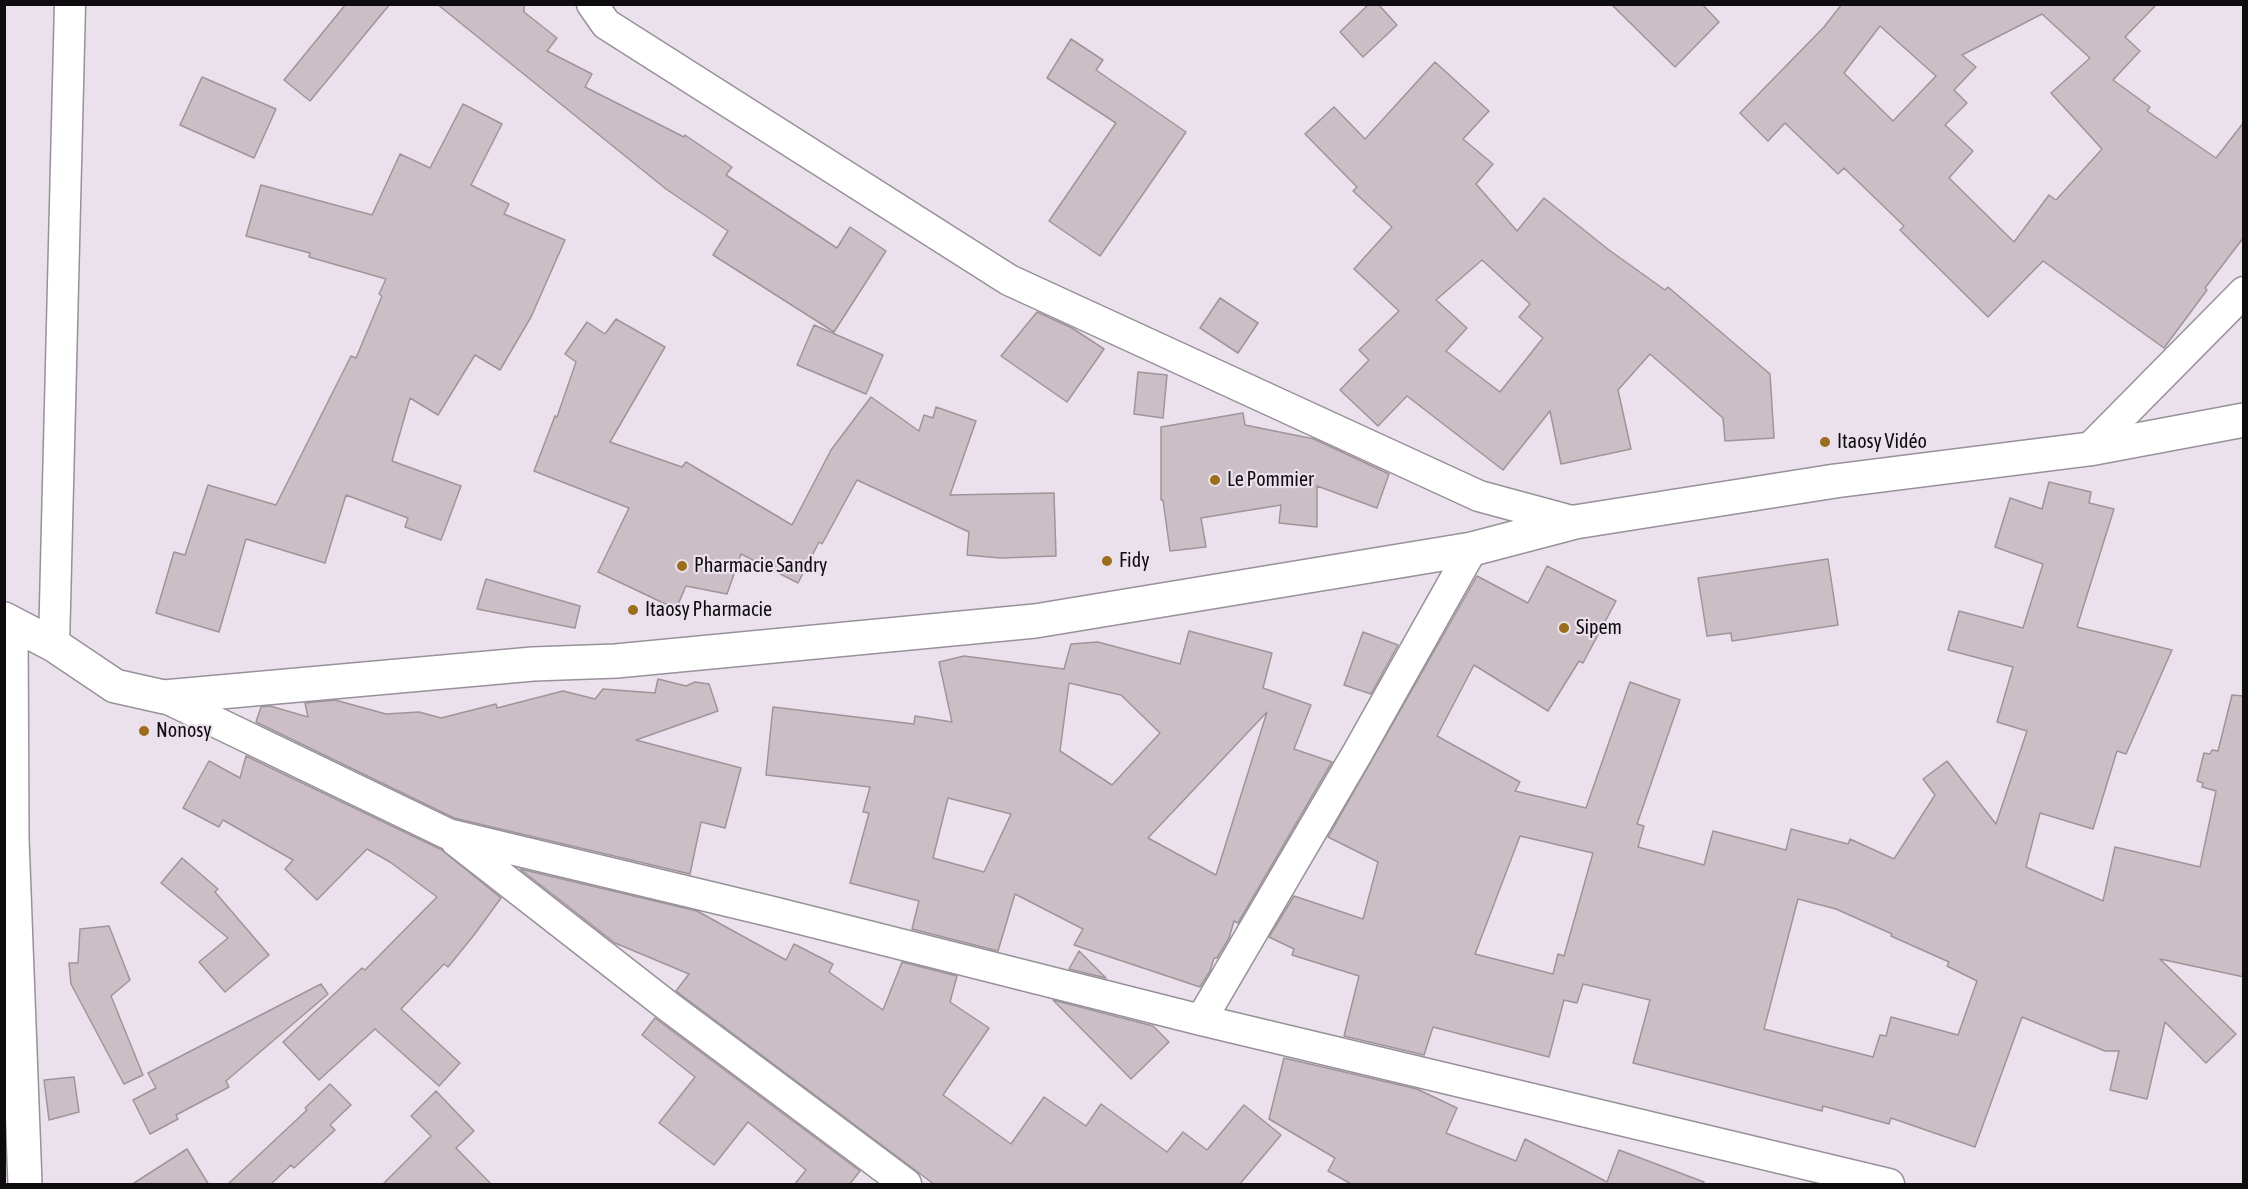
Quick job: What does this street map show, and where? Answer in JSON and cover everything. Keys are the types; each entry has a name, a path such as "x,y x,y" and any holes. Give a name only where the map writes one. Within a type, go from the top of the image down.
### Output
{"street":[{"path":"54,645 70,4"},
{"path":"592,4 606,24 1010,280 1479,496 1575,522"},
{"path":"2089,449 2244,292"},
{"path":"165,697 533,664 616,661 1035,621 1472,549 1575,522 1835,481 2089,449 2244,420"},
{"path":"1201,1020 1358,752 1472,549"},
{"path":"25,1185 12,839 8,621 54,645 115,686 165,697 448,834 669,1007 906,1185"},
{"path":"448,834 784,915 1201,1020 1889,1185"}],"building":[{"path":"346,4 390,4 310,101 284,80"},
{"path":"437,4 524,4 524,12 557,38 547,51 592,74 585,87 684,137 685,135 732,167 726,175 837,248 850,227 886,251 834,332 713,255 728,231 666,189"},
{"path":"1369,4 1378,4 1397,25 1363,57 1340,32"},
{"path":"1611,4 1702,4 1719,22 1675,67"},
{"path":"1842,4 2157,4 2125,37 2140,51 2113,80 2150,107 2147,111 2216,158 2244,122 2244,237 2205,288 2207,290 2164,348 2043,261 1988,317 1900,230 1904,226 1844,168 1838,174 1785,123 1768,141 1740,113 1824,27","holes":["2042,14 2090,58 2051,93 2102,149 2056,200 2049,195 2014,242 1949,178 1973,151 1945,125 1967,103 1954,90 1976,67 1962,55","1880,26 1936,76 1893,121 1844,73"]},
{"path":"1071,39 1103,60 1096,70 1186,132 1100,256 1049,221 1116,123 1047,78"},
{"path":"1435,62 1489,111 1463,139 1493,164 1476,184 1517,231 1544,198 1609,250 1665,290 1668,287 1770,374 1774,438 1725,441 1723,418 1650,354 1618,390 1631,449 1561,464 1550,411 1503,470 1407,396 1378,426 1340,390 1369,360 1359,350 1399,311 1354,269 1392,227 1353,191 1357,187 1305,134 1334,107 1365,139","holes":["1482,260 1530,304 1519,317 1543,338 1500,392 1446,351 1467,328 1436,300"]},
{"path":"202,77 276,109 254,158 180,125"},
{"path":"463,104 502,124 471,185 509,204 504,214 565,240 531,317 500,370 475,355 438,415 410,398 392,461 461,486 441,540 405,527 408,518 346,495 325,563 246,539 219,632 156,613 174,552 185,555 208,485 276,505 351,356 356,358 382,296 379,294 386,279 309,257 310,253 246,236 261,185 372,215 400,154 430,168"},
{"path":"1220,298 1258,323 1238,353 1200,328"},
{"path":"1037,312 1072,328 1104,349 1067,402 1001,356"},
{"path":"616,319 665,347 610,442 682,467 686,462 792,525 831,450 871,397 919,431 924,415 933,418 936,407 976,421 950,495 1054,493 1056,556 1000,558 967,555 969,532 857,480 822,544 819,542 798,583 741,554 727,594 686,586 676,609 598,572 629,508 534,471 555,416 557,417 576,362 565,354 587,322 605,334"},
{"path":"814,325 883,355 866,394 797,365"},
{"path":"1138,372 1167,375 1163,418 1134,414"},
{"path":"1243,413 1245,425 1314,439 1389,474 1377,508 1317,486 1317,527 1279,523 1281,505 1201,518 1206,547 1170,551 1163,500 1161,500 1161,427"},
{"path":"2049,482 2091,492 2089,503 2114,509 2077,627 2172,650 2126,754 2117,751 2093,829 2040,813 2026,867 2103,901 2115,847 2200,867 2216,791 2202,787 2203,783 2197,781 2204,753 2210,754 2212,750 2218,751 2232,695 2244,696 2244,977 2160,959 2236,1034 2206,1063 2165,1022 2147,1099 2110,1090 2119,1051 2105,1051 2022,1017 1975,1147 1891,1118 1889,1124 1823,1106 1822,1111 1633,1063 1650,1000 1583,984 1577,1003 1564,1000 1549,1057 1433,1027 1424,1055 1344,1036 1359,976 1292,955 1294,949 1269,937 1294,896 1363,919 1378,862 1328,837 1477,576 1528,603 1547,566 1616,601 1583,663 1579,661 1548,711 1474,665 1437,736 1520,782 1515,791 1586,808 1630,682 1680,700 1637,824 1644,826 1638,847 1704,865 1713,831 1786,850 1791,829 1848,844 1850,839 1894,859 1935,795 1923,779 1947,761 1996,824 2027,731 1997,722 2013,667 1948,650 1959,611 2023,628 2043,564 1995,547 2010,498 2042,509","holes":["1520,836 1593,853 1564,956 1558,954 1553,974 1475,954","1798,899 1836,909 1892,934 1891,936 1949,962 1947,966 1977,981 1958,1035 1891,1017 1886,1036 1880,1035 1873,1057 1764,1029"]},
{"path":"1828,559 1838,625 1732,641 1731,633 1707,636 1698,578"},
{"path":"486,579 580,606 575,628 477,609"},
{"path":"1189,631 1272,653 1263,688 1311,705 1294,749 1332,762 1238,923 1234,921 1229,938 1217,958 1214,958 1210,971 1200,987 1074,945 1083,929 1015,894 998,951 912,929 919,901 850,883 869,813 863,812 870,787 766,775 773,707 914,724 915,716 952,722 939,662 964,656 1064,669 1071,644 1098,642 1180,664","holes":["1069,683 1121,695 1160,733 1112,785 1060,751","1267,712 1216,875 1148,838","948,798 1011,814 984,872 933,858"]},
{"path":"1363,632 1398,645 1371,694 1344,685"},
{"path":"658,679 686,686 695,682 709,684 718,711 636,740 741,768 725,828 701,822 690,874 454,818 256,722 261,707 270,706 308,717 305,703 335,700 386,714 419,712 441,718 496,704 497,708 563,691 595,699 603,689 655,693"},
{"path":"246,756 442,850 501,898 448,967 444,964 401,1009 460,1063 439,1086 375,1029 319,1080 283,1042 362,968 365,970 437,897 390,862 367,849 317,900 285,869 293,860 223,820 219,827 183,808 209,761 240,778"},
{"path":"182,858 218,889 215,892 269,955 225,992 199,962 228,938 161,883"},
{"path":"520,869 697,911 786,960 794,944 833,964 829,972 883,1010 902,962 957,976 950,1002 989,1028 943,1095 1011,1144 1044,1097 1086,1126 1101,1104 1167,1152 1183,1132 1207,1150 1244,1105 1281,1135 1239,1185 935,1185 676,991 689,974 615,943"},
{"path":"109,926 130,980 111,996 143,1075 124,1084 71,984 69,963 78,963 80,929"},
{"path":"1079,951 1106,978 1069,969"},
{"path":"321,984 328,994 226,1081 229,1087 176,1115 178,1119 150,1134 133,1100 156,1088 148,1073"},
{"path":"1053,1000 1153,1026 1169,1042 1131,1079"},
{"path":"655,1018 860,1171 849,1185 794,1185 806,1170 748,1122 714,1165 659,1123 695,1077 642,1035"},
{"path":"1284,1058 1417,1089 1457,1108 1446,1133 1516,1161 1525,1139 1607,1182 1619,1150 1704,1182 1703,1185 1353,1185 1328,1171 1335,1158 1269,1119"},
{"path":"74,1077 79,1112 49,1120 44,1080"},
{"path":"330,1084 351,1105 330,1125 335,1130 294,1168 291,1165 270,1185 227,1185 307,1110 305,1108"},
{"path":"436,1091 474,1131 456,1148 492,1185 382,1185 431,1136 411,1116"},
{"path":"187,1149 209,1185 131,1185"}],"place":[{"name":"Itaosy Vidéo","path":"1825,442"},
{"name":"Le Pommier","path":"1215,480"},
{"name":"Fidy","path":"1107,561"},
{"name":"Pharmacie Sandry","path":"682,566"},
{"name":"Itaosy Pharmacie","path":"633,610"},
{"name":"Sipem","path":"1564,628"},
{"name":"Nonosy","path":"144,731"}]}
